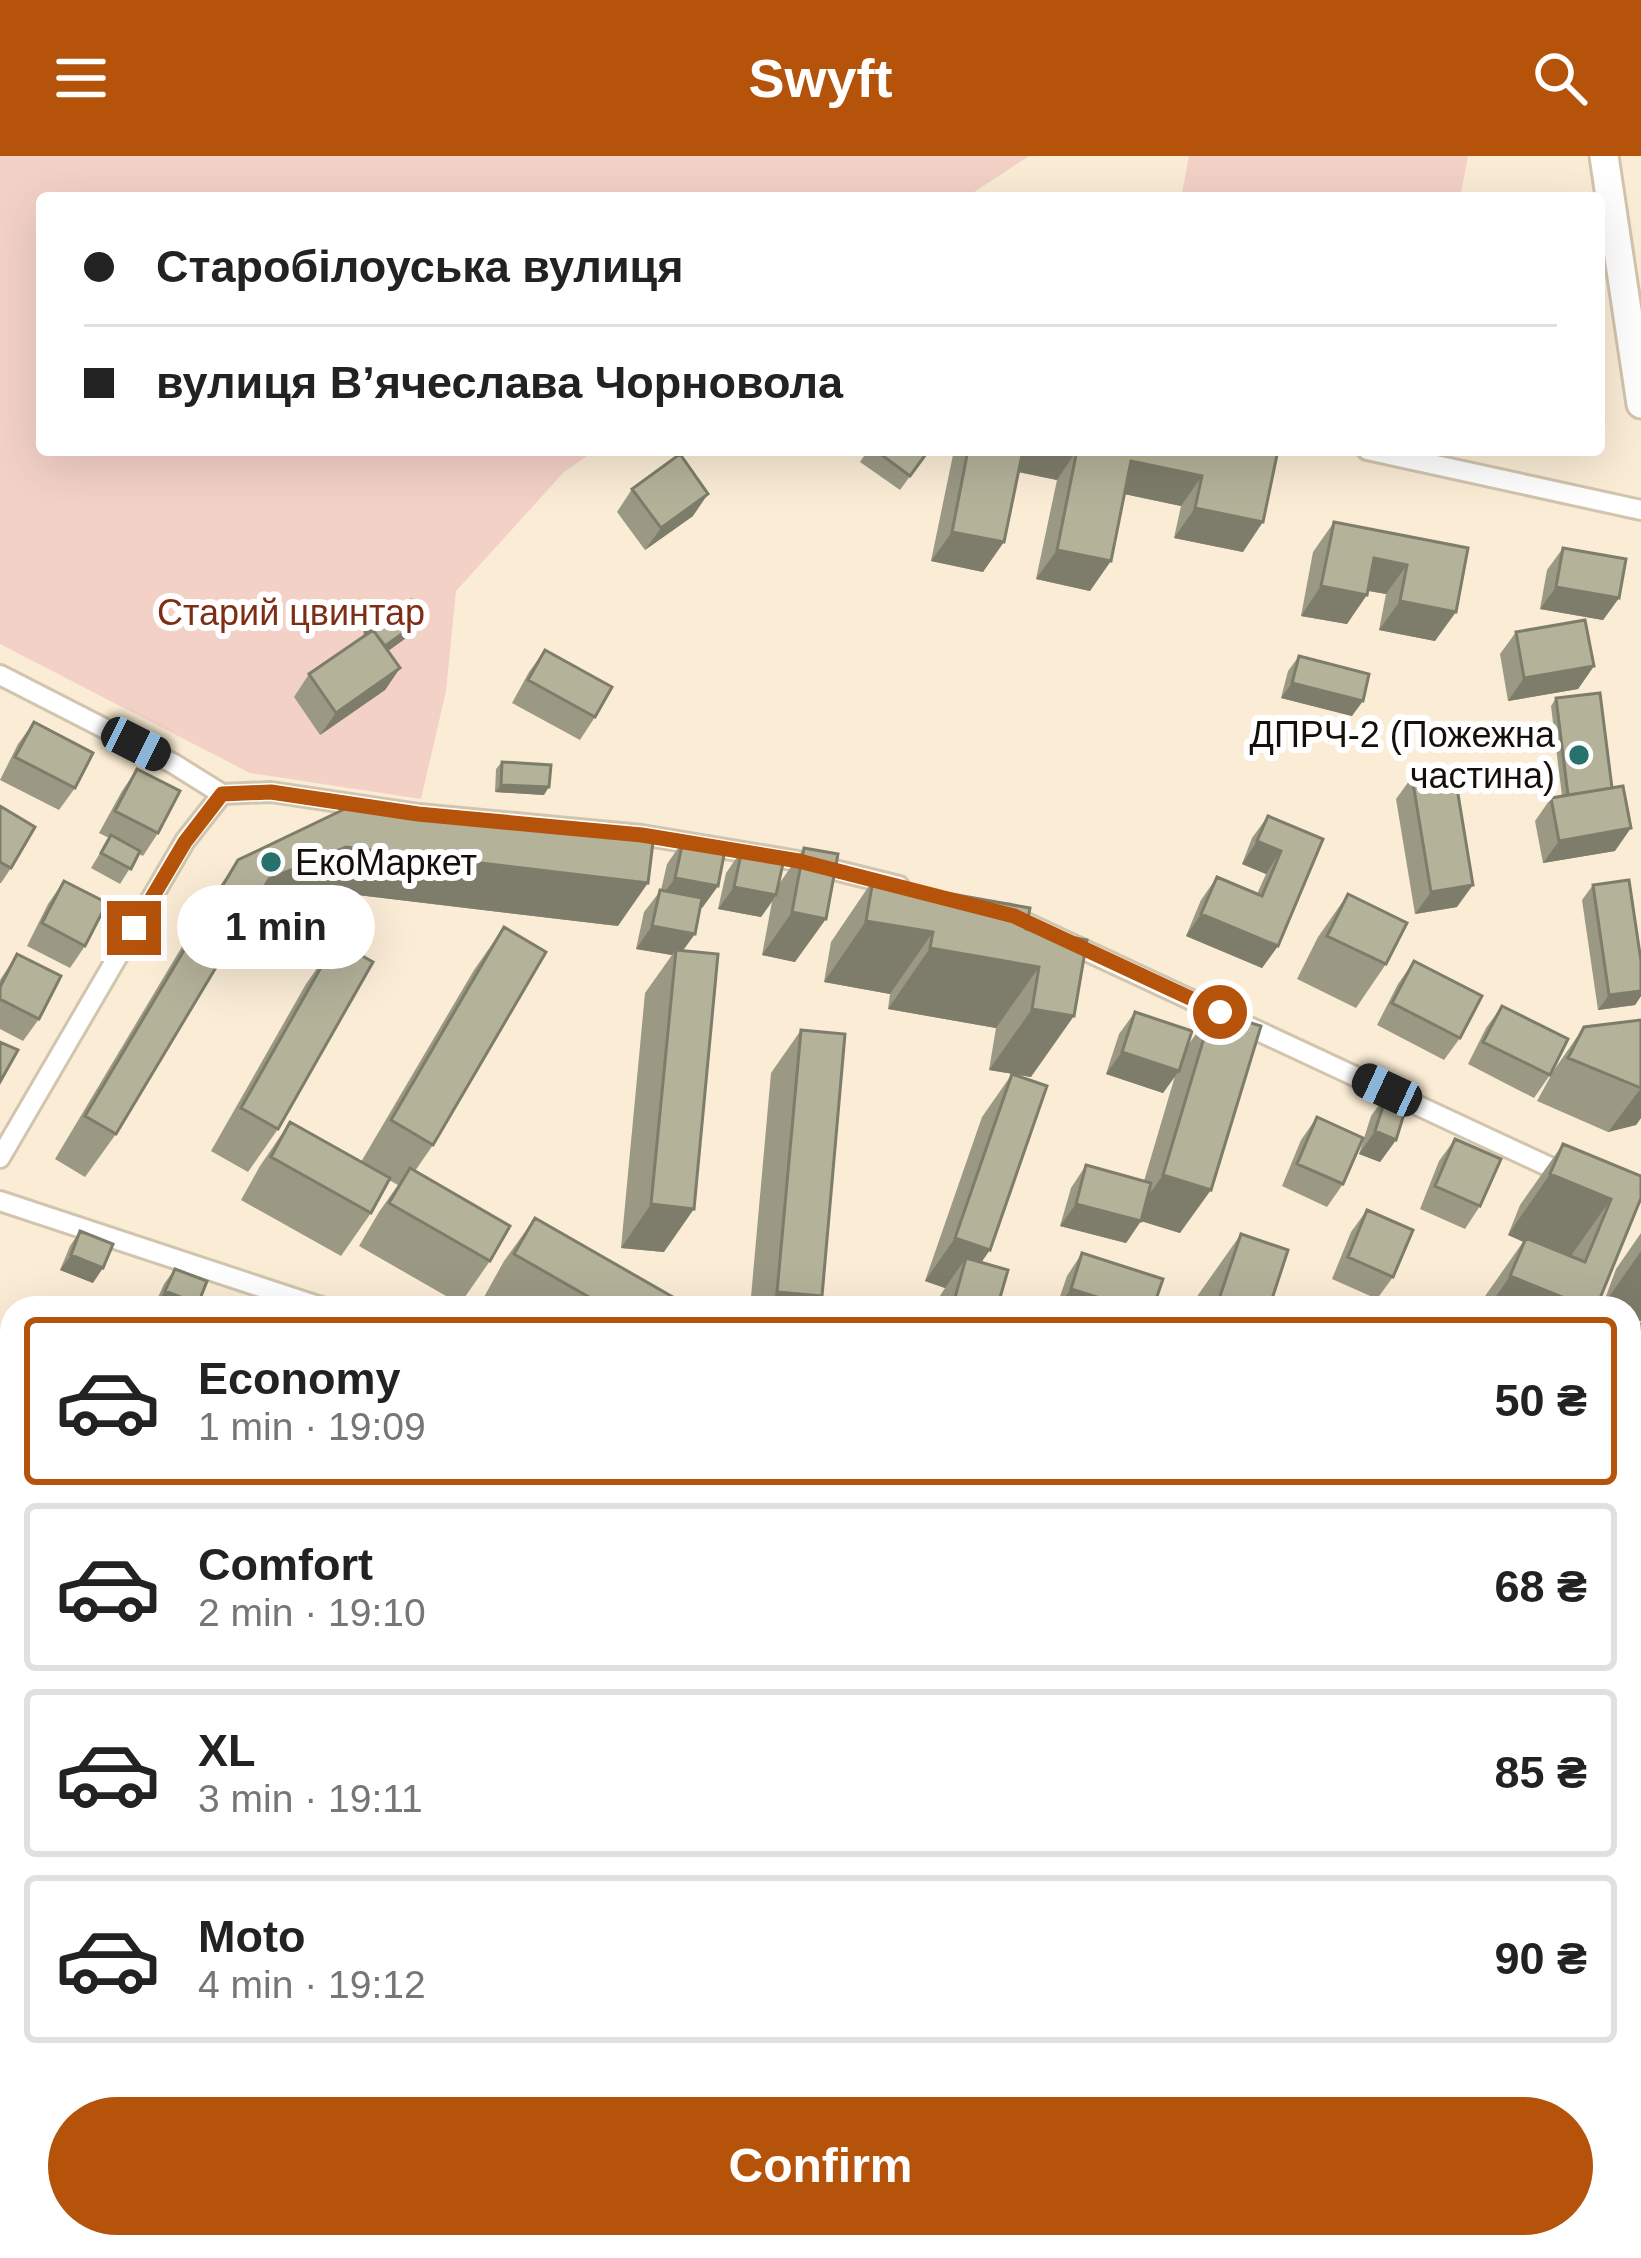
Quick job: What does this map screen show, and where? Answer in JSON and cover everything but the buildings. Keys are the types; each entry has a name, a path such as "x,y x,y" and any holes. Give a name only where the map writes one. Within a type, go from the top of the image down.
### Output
{"street":[{"path":"1604,156 1641,404"},
{"path":"1394,456 1641,511"},
{"path":"0,675 174,764 222,794 271,792 418,814 642,835 799,861 928,894"},
{"path":"0,1159 185,842 222,794"},
{"path":"992,910 1014,916 1594,1187"},
{"path":"0,1201 288,1296"}],"green space":[{"name":"Старий цвинтар","path":"0,156 1029,156 974,192 36,192 36,456 587,456 563,473 456,591 446,691 421,799 250,773 0,644"},
{"path":"1189,156 1468,156 1461,192 1182,192"}],"place":[{"name":"ДПРЧ-2 (Пожежна частина)","path":"1579,755"},
{"name":"ЕкоМаркет","path":"271,862"}],"route":[{"path":"134,928 185,842 222,794 271,792 418,814 642,835 799,861 1014,916 1220,1012"}]}
